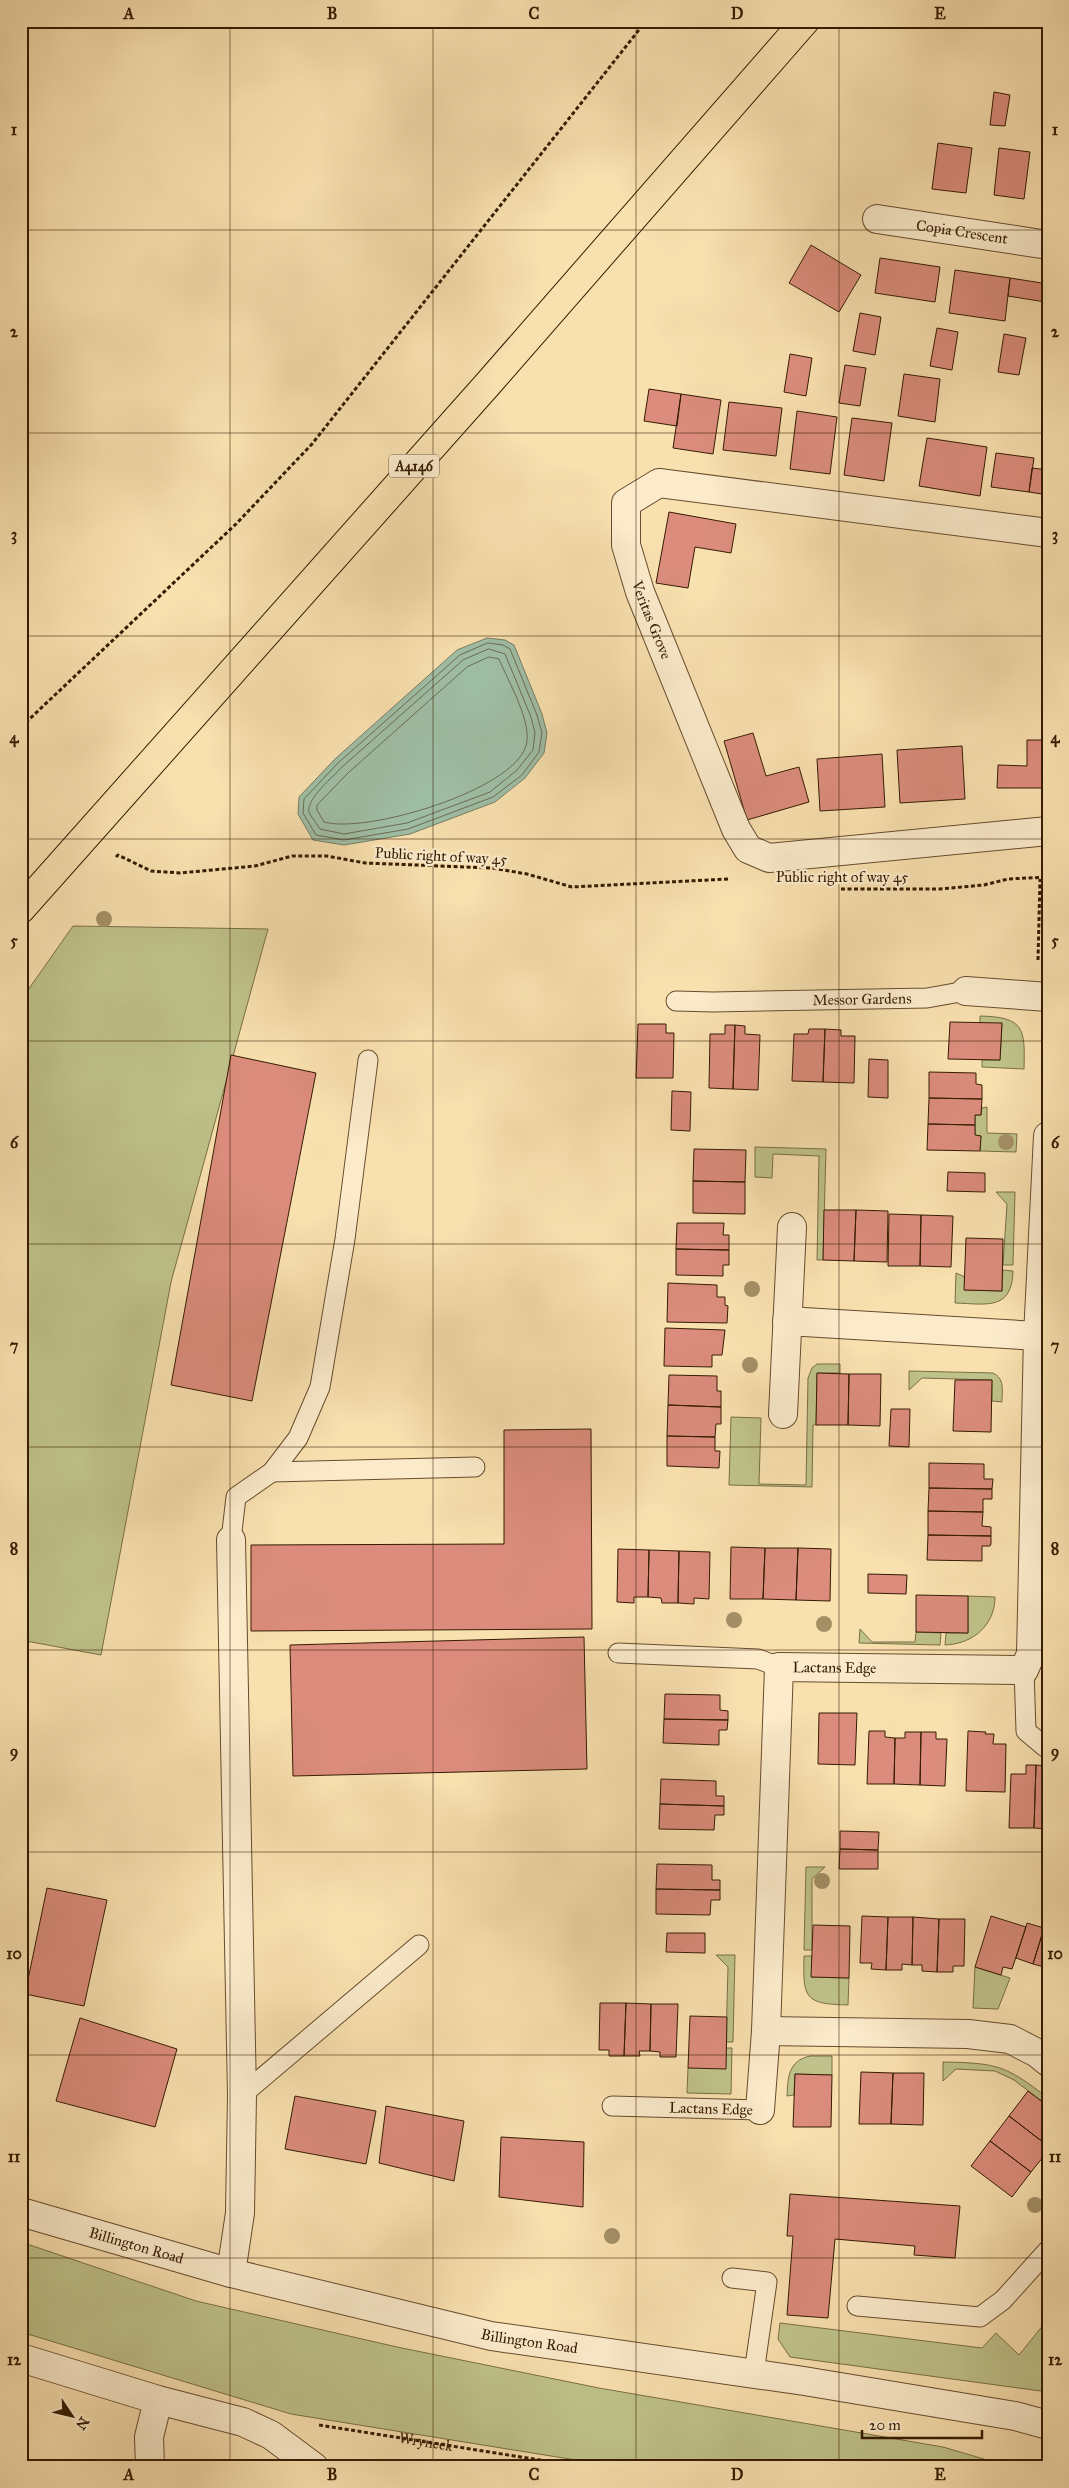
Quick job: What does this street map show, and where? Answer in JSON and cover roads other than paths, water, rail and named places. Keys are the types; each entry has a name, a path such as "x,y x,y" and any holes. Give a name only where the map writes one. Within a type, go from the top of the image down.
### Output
{"highway":[{"name":"A4146","path":"21,909 474,400 805,21"}],"street":[{"name":"Copia Crescent","path":"877,219 1048,245"},
{"name":"Veritas Grove","path":"1048,533 659,482 626,503 626,545 640,592 736,829 748,849 769,858 1048,831"},
{"name":"Messor Gardens","path":"966,991 1048,997"},
{"path":"1024,1670 1031,1654 1040,1517 1038,1336 1048,1136"},
{"path":"782,1414 792,1227"},
{"path":"786,1321 1038,1336"},
{"path":"230,1540 242,2095 240,2213 231,2273"},
{"name":"Lactans Edge","path":"760,2110 766,2031 779,1667 1024,1670"},
{"path":"766,2031 968,2034 1010,2039 1037,2053 1048,2062"},
{"name":"Billington Road","path":"21,2212 231,2273 491,2336 754,2373 1015,2416 1048,2424"},
{"path":"21,2358 158,2400 243,2422 271,2435 314,2467"},
{"path":"150,2467 149,2437 158,2400"}],"lane":[{"name":"Messor Gardens","path":"676,1001 927,998 966,991"},
{"path":"230,1540 236,1497 272,1472 298,1438 320,1387 345,1240 368,1060"},
{"path":"272,1472 475,1467"},
{"path":"618,1653 758,1659 779,1667"},
{"path":"1024,1670 1026,1731 1045,1747 1048,1747"},
{"path":"242,2095 419,1945"},
{"name":"Lactans Edge","path":"612,2106 760,2110"},
{"path":"857,2306 980,2318 1004,2300 1048,2250"},
{"path":"732,2278 767,2282 754,2373"}],"water":[{"path":"487,638 505,640 514,645 542,714 547,733 544,753 525,778 495,802 410,834 344,845 313,840 298,814 299,797 335,759 457,650"}]}
